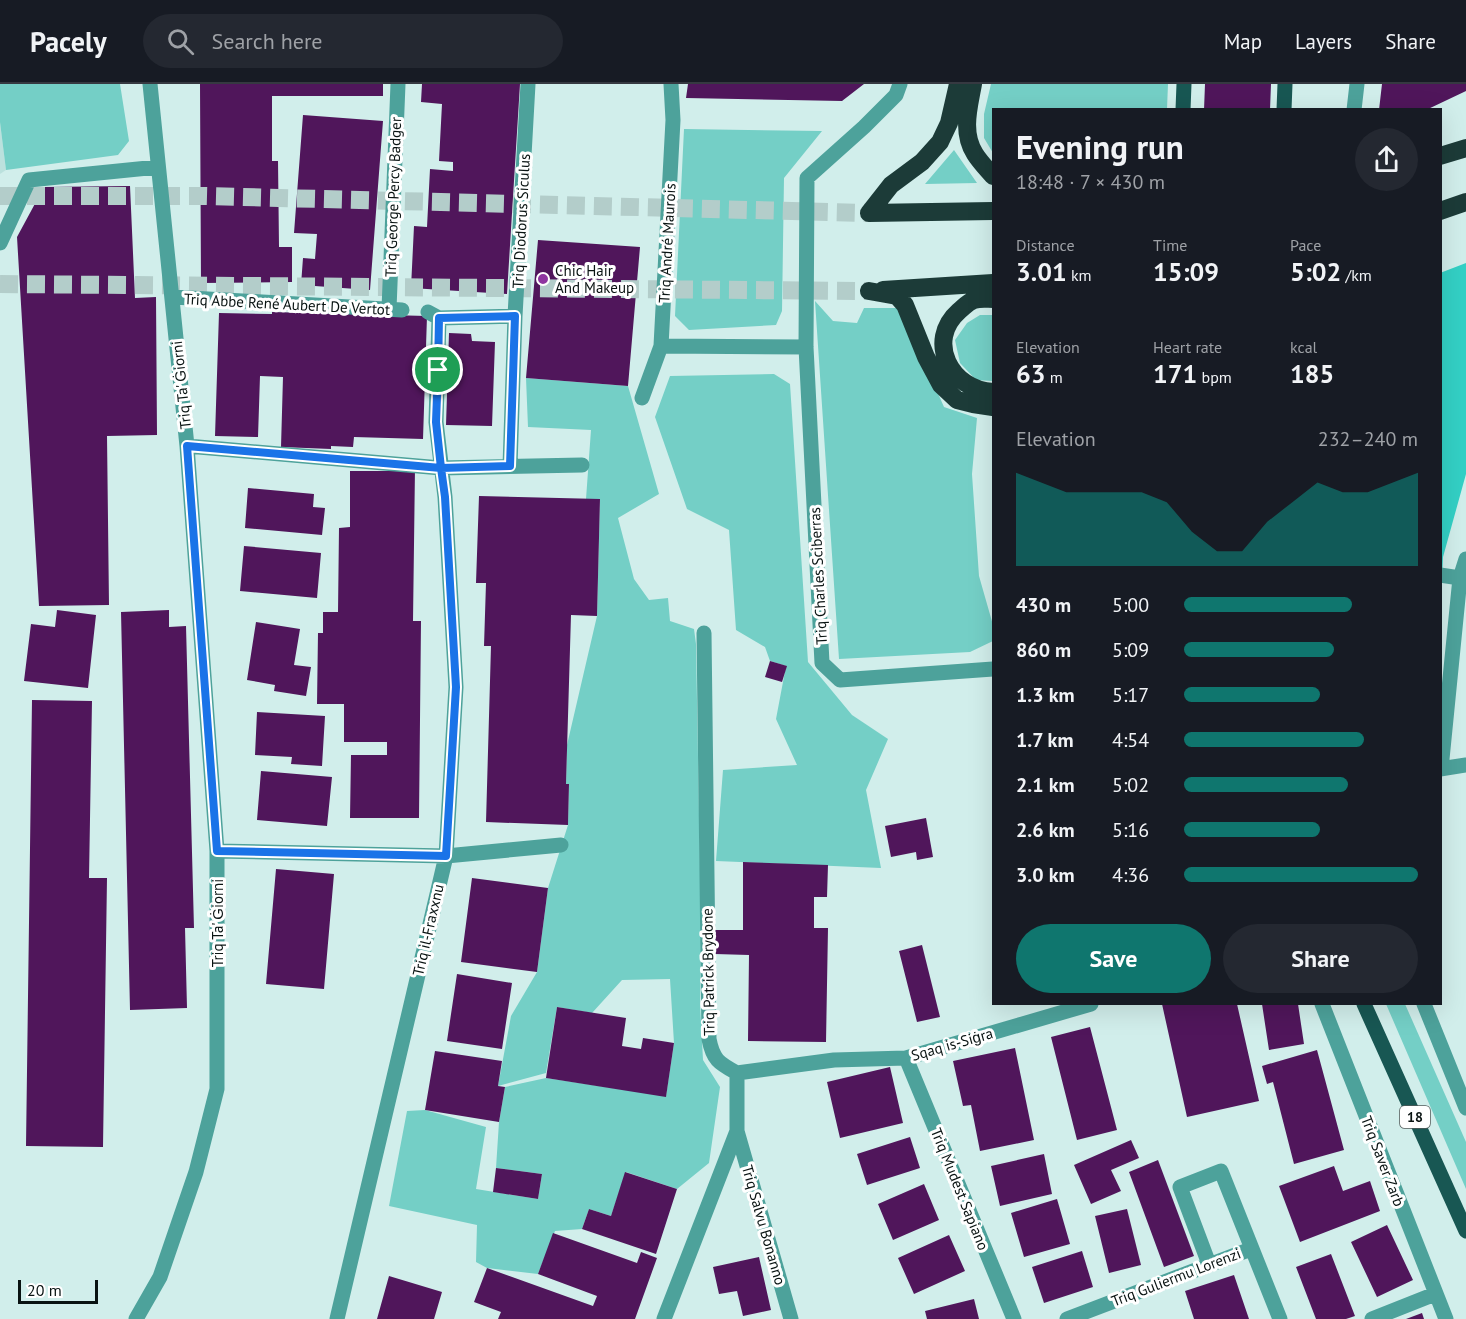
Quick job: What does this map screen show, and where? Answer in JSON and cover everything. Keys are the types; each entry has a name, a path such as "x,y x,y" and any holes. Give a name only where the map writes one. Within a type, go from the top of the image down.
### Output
{"highway":[{"path":"958,84 949,123 940,142 922,162 891,185 869,213 992,211"},
{"path":"973,84 967,132 974,153 992,175"},
{"path":"1442,155 1466,147"},
{"path":"1442,210 1466,202"},
{"path":"992,283 869,291 897,296 905,305 926,357 941,385 957,400 992,407"},
{"path":"992,299 976,299 954,315 945,331 944,345 944,353 951,370 963,383 979,390 992,392"}],"main road":[{"path":"1183,108 1184,84"},
{"path":"1284,108 1285,84"},
{"name":"18","path":"1364,1005 1466,1231"}],"street":[{"name":"Triq Ta' Ġiorni","path":"136,1319 160,1277 196,1172 217,1089 217,851 187,446 150,84"},
{"name":"Triq George Percy Badger","path":"395,310 398,84"},
{"name":"Triq Diodorus Siculus","path":"510,466 515,316 528,84"},
{"name":"Triq André Maurois","path":"642,398 661,346 673,120 671,84"},
{"name":"Triq Charles Sciberras","path":"900,84 896,95 807,178 806,347 822,663 840,680 992,669"},
{"path":"1354,108 1357,84"},
{"path":"0,243 29,180 158,166"},
{"name":"Triq Abbe René Aubert De Vertot","path":"173,297 395,310"},
{"name":"Triq il-Fraxxnu","path":"337,1319 446,856 456,687 445,497 436,422 434,315 515,316"},
{"path":"661,346 806,347"},
{"path":"187,446 441,468 582,465"},
{"path":"1442,750 1460,578 1466,559"},
{"path":"1442,575 1460,578"},
{"name":"Triq Patrick Brydone","path":"704,633 709,1039 711,1053 720,1064 737,1073"},
{"path":"1442,769 1466,765"},
{"path":"217,851 446,856 561,844"},
{"name":"Sqaq is-Siġra","path":"737,1073 834,1060 906,1058 1088,1005"},
{"name":"Triq Saver Zarb","path":"1322,1005 1446,1319"},
{"path":"1424,1005 1466,1108"},
{"name":"Triq Mudest Sapiano","path":"906,1058 1014,1319"},
{"path":"664,1319 737,1131 737,1073"},
{"name":"Triq Salvu Bonanno","path":"737,1131 791,1319"},
{"path":"1209,1264 1180,1187 1221,1171 1280,1319"},
{"name":"Triq Guliermu Lorenzi","path":"1067,1319 1251,1249"},
{"path":"1372,1319 1435,1294"}],"shaded area":[{"path":"0,84 120,84 129,141 118,155 6,170 0,122"},
{"path":"991,84 1168,84 1167,108 992,108 992,151 984,138 984,114"},
{"path":"0,122 6,170 0,174"},
{"path":"684,129 822,131 784,178 782,311 776,325 689,330 675,316"},
{"path":"954,150 977,183 925,184"},
{"path":"1466,263 1466,474 1443,557 1442,580 1442,272"},
{"path":"815,301 833,321 857,323 864,308 900,308 944,407 977,418 972,474 979,576 992,622 992,641 970,652 839,659"},
{"path":"980,315 992,315 992,381 976,380 960,363 955,340 967,323"},
{"path":"774,374 790,384 808,662 852,715 888,739 866,790 881,868 716,861 723,770 797,765 776,719 786,666 770,661 765,647 736,630 729,530 687,509 655,417 670,376"},
{"path":"526,378 628,386 659,494 618,518 634,579 649,600 668,598 670,621 694,629 701,928 700,1004 703,1060 720,1087 709,1163 677,1189 626,1172 611,1216 589,1209 582,1229 555,1231 538,1274 487,1268 476,1262 477,1225 389,1206 407,1111 425,1110 486,1127 476,1189 538,1199 542,1174 496,1168 499,1122 505,1087 546,1078 666,1096 674,1043 670,979 622,980 592,1013 557,1007 546,1073 498,1086 511,1016 537,972 548,888 568,825 567,745 597,616 600,499 586,499 591,430 528,427"},
{"path":"1386,1005 1405,1005 1466,1142 1466,1189"}],"building":[{"path":"200,84 383,84 383,96 272,96 272,161 278,161 279,247 292,247 292,282 201,283"},
{"path":"422,84 520,84 507,294 411,288 414,226 427,227 430,169 453,171 453,162 439,161 442,104 421,102"},
{"path":"688,84 864,84 842,101 686,98"},
{"path":"1205,84 1271,84 1270,108 1204,108"},
{"path":"1382,84 1466,84 1466,91 1430,108 1379,108"},
{"path":"303,115 383,121 370,290 301,285 303,258 315,259 317,234 294,233"},
{"path":"130,186 135,298 156,297 157,435 107,436 109,605 39,606 17,237 44,187"},
{"path":"538,240 640,247 628,386 526,378"},
{"path":"272,312 427,316 423,439 354,437 353,447 331,446 331,449 281,447 283,377 260,376 258,437 215,436 219,313 272,314"},
{"path":"449,333 471,334 472,341 495,342 492,426 446,425"},
{"path":"415,468 413,621 421,621 419,818 350,818 351,755 387,755 387,742 344,742 344,704 317,704 318,633 323,633 323,612 338,612 339,528 350,527 350,471 396,471"},
{"path":"248,488 314,494 313,507 325,508 322,535 245,528"},
{"path":"479,496 600,499 597,616 571,615 566,784 569,784 568,825 486,822 491,646 484,646 486,583 476,583"},
{"path":"244,546 321,553 317,598 240,591"},
{"path":"57,610 96,615 88,688 24,681 31,624 55,627"},
{"path":"169,610 169,627 186,626 194,928 185,928 187,1008 130,1010 121,612"},
{"path":"256,622 300,629 294,665 311,667 306,696 274,691 275,685 247,680"},
{"path":"770,661 787,666 782,682 765,677"},
{"path":"32,700 92,701 89,878 107,878 103,1147 26,1146"},
{"path":"257,712 325,716 322,766 291,764 292,757 255,755"},
{"path":"261,771 332,777 327,826 257,820"},
{"path":"926,818 933,857 917,860 916,852 891,857 885,826"},
{"path":"743,862 828,865 827,897 814,897 814,928 828,928 826,1042 748,1041 749,955 715,954 715,930 743,930"},
{"path":"276,869 334,874 324,989 266,984"},
{"path":"472,878 548,888 537,972 461,962"},
{"path":"922,945 940,1017 917,1022 899,951"},
{"path":"457,974 512,983 502,1049 447,1041"},
{"path":"1162,1005 1237,1005 1259,1101 1187,1117"},
{"path":"1262,1005 1298,1005 1304,1044 1269,1050"},
{"path":"557,1007 626,1018 622,1046 641,1049 643,1038 674,1043 666,1097 546,1078"},
{"path":"1090,1027 1117,1130 1077,1140 1051,1037"},
{"path":"1015,1048 1034,1140 980,1151 971,1105 963,1106 953,1061"},
{"path":"1317,1050 1344,1150 1294,1164 1273,1082 1267,1084 1262,1066"},
{"path":"435,1051 502,1061 498,1086 505,1087 499,1122 425,1110"},
{"path":"890,1067 903,1123 840,1138 827,1082"},
{"path":"910,1137 920,1168 867,1185 857,1154"},
{"path":"1131,1140 1139,1158 1111,1170 1121,1191 1091,1204 1074,1165"},
{"path":"1044,1154 1052,1194 1000,1206 991,1166"},
{"path":"1158,1160 1194,1256 1164,1267 1129,1172"},
{"path":"1334,1166 1343,1191 1370,1181 1380,1211 1300,1242 1279,1186"},
{"path":"496,1168 542,1174 538,1199 493,1192"},
{"path":"625,1172 677,1189 656,1254 582,1229 589,1209 611,1216"},
{"path":"924,1184 939,1220 893,1240 878,1204"},
{"path":"1057,1199 1070,1244 1024,1257 1011,1213"},
{"path":"1127,1209 1141,1265 1109,1273 1095,1216"},
{"path":"1387,1225 1413,1280 1377,1297 1351,1242"},
{"path":"553,1233 637,1263 641,1252 657,1258 635,1319 498,1319 501,1312 474,1302 487,1268 593,1306 597,1296 538,1274"},
{"path":"949,1235 965,1271 914,1294 898,1258"},
{"path":"1082,1251 1093,1287 1044,1303 1032,1267"},
{"path":"1331,1254 1355,1316 1346,1319 1316,1319 1296,1267"},
{"path":"759,1257 771,1310 743,1316 737,1291 719,1294 713,1267"},
{"path":"1234,1275 1249,1319 1194,1319 1185,1291"},
{"path":"389,1276 442,1292 434,1319 377,1319"},
{"path":"974,1299 979,1319 927,1319 925,1311"},
{"path":"1422,1313 1424,1319 1406,1319"}],"tunnel":[{"path":"0,196 203,196 869,213"},
{"path":"0,284 869,291"}],"place":[{"name":"Chic Hair And Makeup","path":"543,279"}],"route":[{"path":"438,370 436,422 441,468 187,446 217,851 446,856 456,687 445,497 441,468 510,466 515,316 439,318 438,370"}]}
